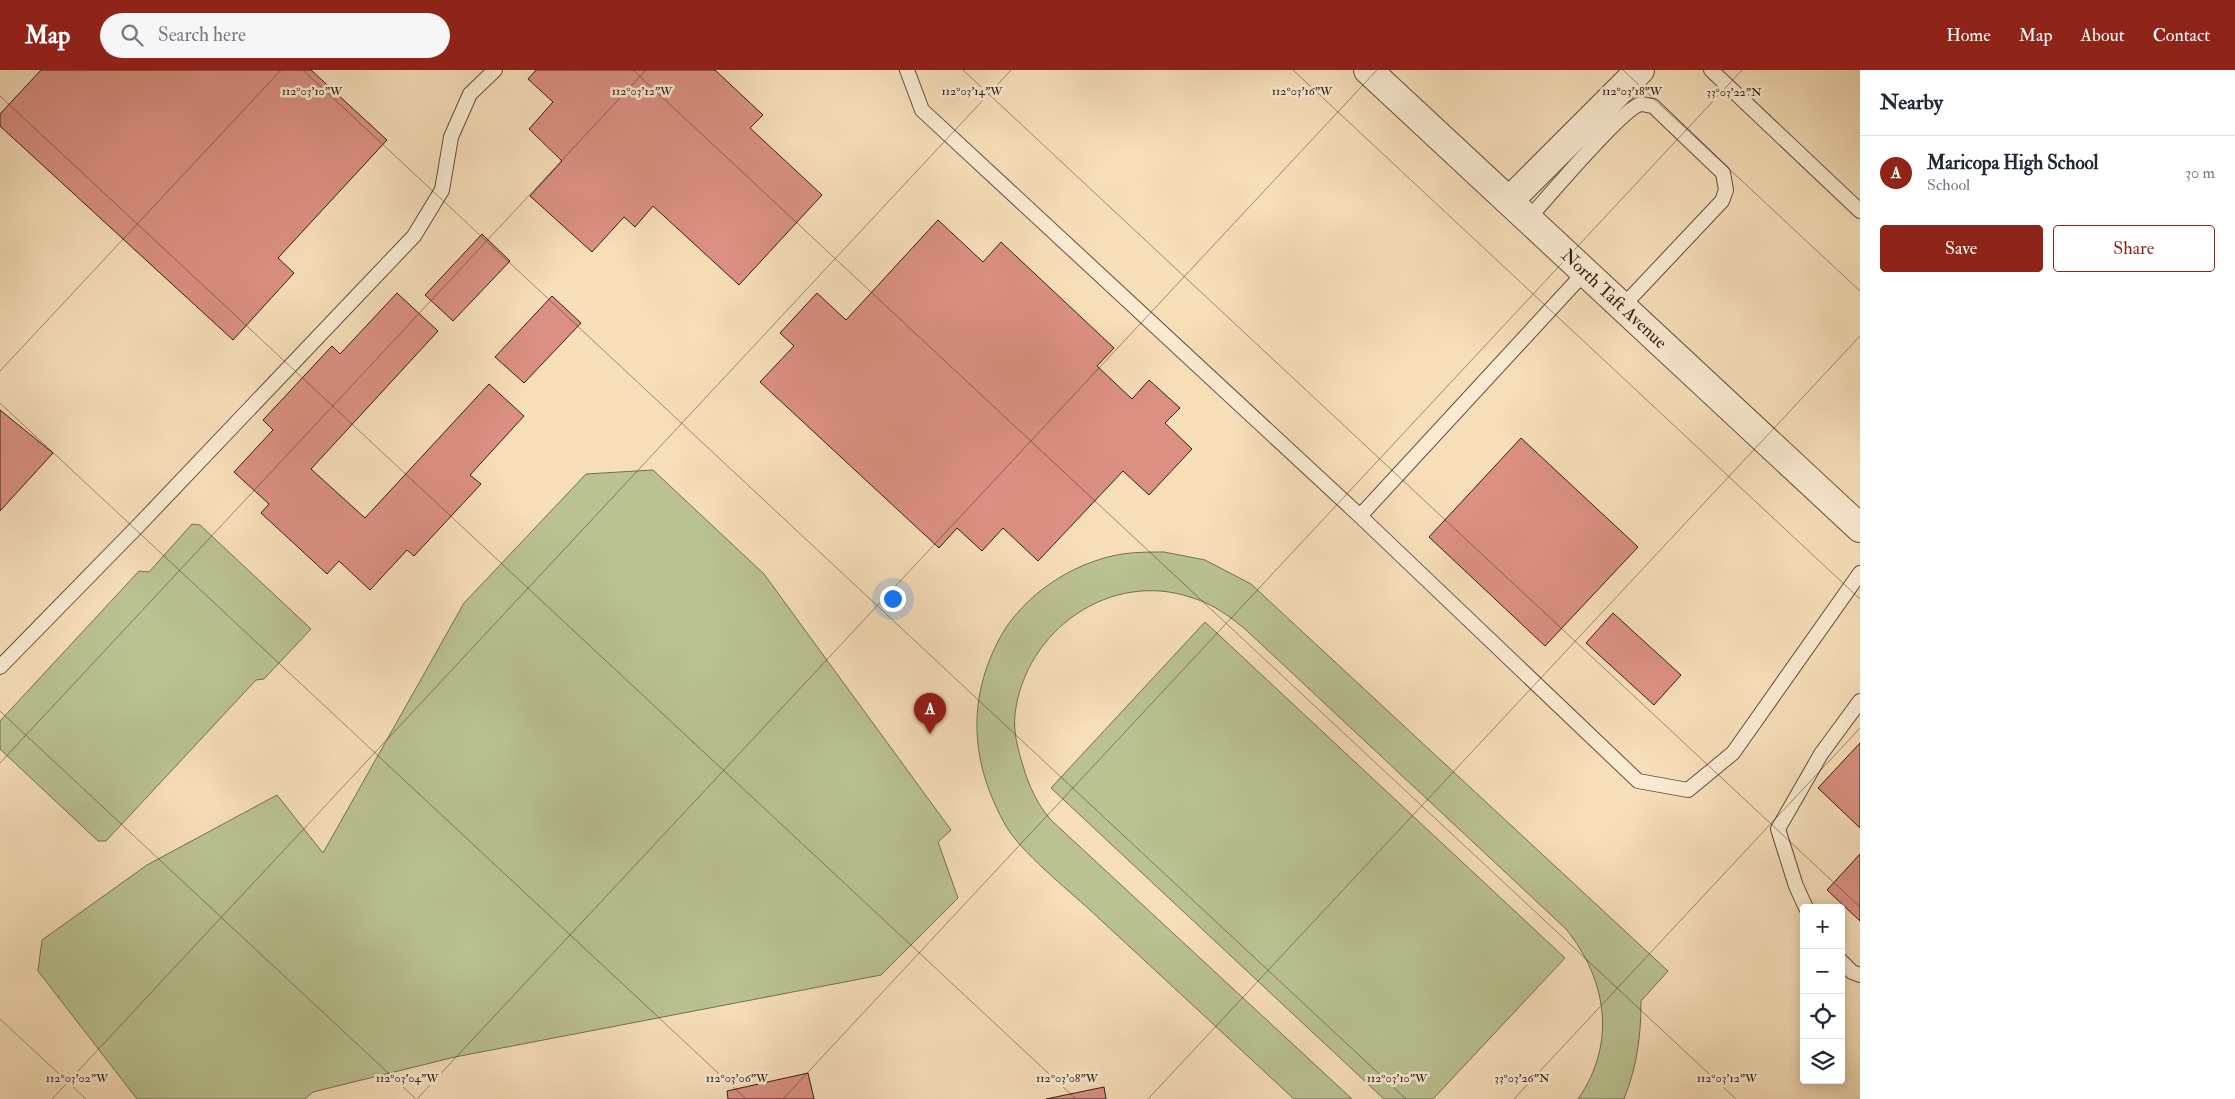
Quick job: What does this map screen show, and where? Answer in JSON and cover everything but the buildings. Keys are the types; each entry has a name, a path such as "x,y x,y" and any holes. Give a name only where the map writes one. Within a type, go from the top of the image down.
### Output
{"street":[{"name":"North Taft Avenue","path":"1368,70 1860,528"},
{"path":"1519,210 1640,70"}],"lane":[{"path":"0,667 145,519 414,236 442,190 450,138 470,94 495,70"},
{"path":"907,70 922,110 1360,516 1638,781 1688,790 1734,753 1860,573"},
{"path":"1711,70 1860,211"},
{"path":"1519,210 1631,110 1641,104 1653,106 1723,173 1726,190 1722,201 1622,307"},
{"path":"1360,516 1585,272"},
{"path":"1804,904 1796,886 1778,829 1821,754 1860,701"},
{"path":"1845,965 1852,972 1860,975"}],"green space":[{"path":"653,470 764,574 951,830 938,842 958,898 881,975 455,1057 313,1092 305,1099 137,1099 38,971 42,940 147,865 277,795 323,853 464,603 586,474"},
{"path":"192,524 200,525 311,629 264,679 256,680 106,841 98,841 0,749 0,721 139,571 149,572"},
{"path":"1164,552 1205,560 1251,584 1668,971 1641,1001 1637,1051 1624,1099 1578,1099 1590,1078 1598,1056 1602,1034 1602,1012 1598,990 1591,969 1566,929 1245,629 1220,611 1193,598 1162,591 1132,592 1103,600 1077,614 1054,633 1036,656 1022,684 1015,714 1015,734 1023,766 1034,794 1051,820 1352,1099 1294,1099 1022,847 1006,826 994,802 979,754 978,706 982,682 990,658 1012,619 1037,594 1067,573 1100,559 1117,555"},
{"path":"1205,622 1565,958 1433,1099 1384,1099 1051,788"}],"place":[{"name":"Maricopa High School","path":"930,734"}]}
